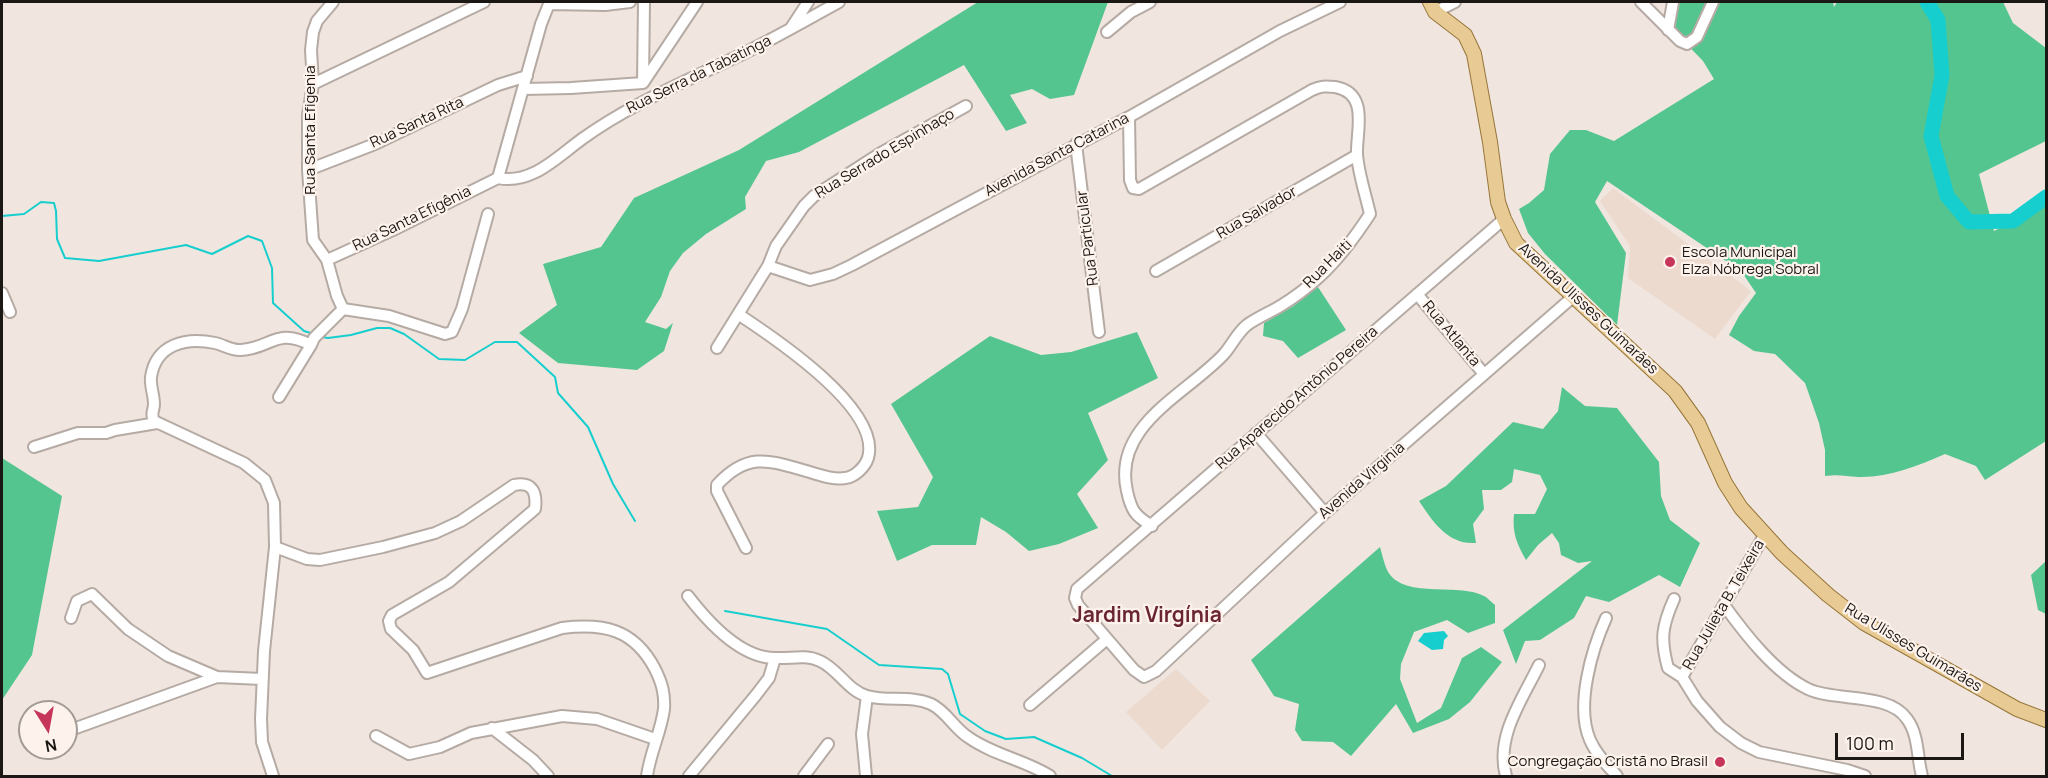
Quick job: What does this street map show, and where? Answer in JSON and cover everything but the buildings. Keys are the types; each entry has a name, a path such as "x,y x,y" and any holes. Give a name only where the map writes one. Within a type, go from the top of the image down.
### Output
{"main road":[{"name":"Avenida Ulisses Guimarães","path":"1432,7 1465,35 1474,54 1498,202 1516,243 1676,391 1698,423 1734,499 1766,534"},
{"name":"Rua Ulisses Guimarães","path":"1766,534 1782,553 1828,595 1864,622 2017,709 2046,720"}],"street":[{"name":"Rua Santa Efigenia","path":"333,2 317,21 311,50 313,84 308,115 308,170 313,240 327,260 343,309"},
{"path":"313,84 484,2"},
{"path":"498,178 541,24 549,4 605,5 630,2"},
{"path":"644,2 643,83 646,99"},
{"path":"643,83 697,2"},
{"path":"791,29 808,2"},
{"name":"Rua Serra da Tabatinga","path":"498,178 516,180 531,176 594,130 646,99 743,54 839,2"},
{"path":"1107,32 1131,12 1150,2"},
{"name":"Avenida Santa Catarina","path":"768,266 810,280 852,266 1129,117 1280,31 1340,2"},
{"path":"1432,7 1455,2"},
{"path":"1641,2 1684,44 1691,43 1697,37 1713,2"},
{"path":"1668,30 1672,2"},
{"name":"Rua Santa Rita","path":"308,170 375,144 498,85 526,76"},
{"path":"523,89 580,88 643,83"},
{"name":"Rua Haiti","path":"1129,117 1130,180 1134,189 1143,188 1321,86 1340,88 1354,100 1360,118 1357,155 1370,214 1352,243 1307,287 1246,326 1224,354 1141,427 1129,453 1124,476 1133,511 1140,519 1152,526"},
{"name":"Rua Serrado Espinhaço","path":"717,348 768,266 776,246 804,206 814,196 863,164 966,106"},
{"name":"Rua Particular","path":"1076,144 1099,332"},
{"name":"Rua Salvador","path":"1156,271 1357,155"},
{"name":"Rua Santa Efigênia","path":"327,260 498,178"},
{"path":"279,397 322,328 343,309 389,316 445,334 452,332 459,319 488,214"},
{"name":"Rua Aparecido Antônio Pereira","path":"1107,639 1078,605 1075,598 1077,589 1504,219"},
{"path":"2,293 10,312"},
{"name":"Rua Atlanta","path":"1417,294 1484,374"},
{"name":"Avenida Virginia","path":"1107,639 1141,676 1147,676 1156,671 1325,513 1574,296"},
{"path":"738,314 832,386 857,417 868,438 870,449 866,464 855,475 843,478 822,476 758,460 742,464 730,472 717,485 717,491 746,548"},
{"path":"273,777 262,742 262,679 275,547 274,503 265,480 244,463 157,423 152,416 154,404 151,380 152,370 158,356 170,346 183,342 216,343 238,351 286,337 312,342"},
{"path":"34,447 78,433 106,433 157,423"},
{"path":"1256,433 1325,513"},
{"path":"275,547 307,559 320,560 382,547 435,532 461,521 514,485 523,483 531,487 536,497 536,509 449,582 392,615 389,621 391,629 413,650 427,673 562,628 608,629 632,638 650,660 664,691 663,716 650,758 647,777"},
{"name":"Rua Julieta B. Teixeira","path":"1682,677 1766,534"},
{"path":"71,618 77,601 92,594 128,629 168,656 217,677 262,679"},
{"path":"688,596 712,624 736,644 755,655 775,658 803,656 823,662 855,690 867,696 930,704 940,710 968,737 986,748 1041,770 1050,777"},
{"path":"1674,599 1664,623 1664,651 1668,668 1682,677 1697,701 1720,727 1741,743 1768,755 1847,770 1865,777"},
{"path":"1724,605 1762,651 1800,685 1829,695 1890,705 1900,711 1908,719 1914,734 1922,777"},
{"path":"1606,618 1595,643 1588,678 1585,712 1588,737 1596,752 1617,777"},
{"path":"1030,705 1107,639"},
{"path":"689,777 769,678 775,658"},
{"path":"1506,777 1503,752 1509,725 1539,665"},
{"path":"78,727 217,677"},
{"path":"866,777 862,734 867,696"},
{"path":"376,736 410,754 440,747 471,733 492,728 550,717 574,716 597,719 656,739"},
{"path":"492,728 533,760 548,777"},
{"path":"804,777 828,744"},
{"path":"1836,777 1847,770"}],"shaded area":[{"name":"Escola Municipal Elza Nóbrega Sobral","path":"1613,188 1751,291 1715,339 1628,278 1630,246 1600,201"},
{"path":"1176,669 1210,701 1162,750 1126,712"}],"green space":[{"path":"978,2 1108,2 1074,95 1050,99 1032,89 1010,95 1027,123 1006,131 964,65 799,152 766,161 745,197 746,209 706,234 683,253 670,271 661,297 645,322 666,329 673,323 664,351 637,370 558,363 519,333 557,305 543,264 601,247 634,198 739,150"},
{"path":"1673,2 1833,2 1834,7 1837,2 2003,2 2013,23 2046,48 2046,141 1979,174 1994,231 2046,205 2046,441 1985,480 1976,466 1945,454 1914,467 1880,476 1825,476 1825,450 1819,423 1805,383 1775,354 1754,351 1729,335 1739,316 1756,293 1741,271 1607,181 1595,202 1626,253 1617,325 1545,254 1528,233 1519,209 1544,190 1550,154 1570,130 1586,130 1614,141 1714,79 1703,61 1670,27"},
{"path":"1318,287 1346,330 1298,358 1283,341 1263,336 1264,323 1292,307"},
{"path":"1137,332 1158,378 1088,413 1108,460 1077,494 1098,528 1059,544 1029,551 1006,532 981,517 976,545 932,545 897,561 877,511 918,507 933,477 891,404 990,336 1041,355 1071,352"},
{"path":"1562,387 1585,406 1617,408 1659,462 1661,496 1670,520 1700,543 1680,587 1659,575 1609,602 1586,596 1574,618 1540,640 1525,641 1516,664 1503,630 1592,561 1578,563 1561,555 1559,543 1552,533 1526,560 1516,538 1514,514 1535,514 1547,489 1540,475 1514,469 1512,482 1501,490 1482,490 1484,509 1473,524 1476,543 1457,540 1442,531 1419,501 1446,486 1513,422 1543,429 1558,411"},
{"path":"2,458 62,496 32,655 2,700"},
{"path":"1380,547 1387,570 1394,579 1405,585 1473,592 1485,597 1495,605 1495,623 1468,633 1447,620 1414,632 1401,664 1400,679 1417,723 1441,708 1462,658 1481,647 1502,662 1470,702 1449,719 1413,733 1396,704 1351,756 1333,742 1302,741 1295,730 1299,704 1274,696 1251,660"},
{"path":"2046,561 2046,614 2038,610 2031,575"}],"water":[{"path":"1444,631 1448,636 1444,640 1443,649 1432,650 1418,641 1424,633"}],"waterway":[{"path":"1927,2 1938,20 1942,75 1931,136 1947,196 1969,222 2013,221 2046,197"},
{"path":"2,216 24,214 41,202 54,203 57,239 65,258 99,261 186,245 212,254 248,236 262,241 272,268 273,303 304,331 314,334"},
{"path":"322,337 351,335 377,328 390,328 404,334 439,359 465,360 495,342 517,342 555,377 558,393 588,427 613,484 635,521"},
{"path":"725,611 827,629 879,665 942,669 948,674 960,714 985,731 1006,739 1034,737 1082,758 1112,776"}],"place":[{"name":"Escola Municipal Elza Nóbrega Sobral","path":"1670,262"},
{"name":"Congregação Cristã no Brasil","path":"1720,762"}],"district":[{"name":"Jardim Virgínia","path":"1147,616"}]}
